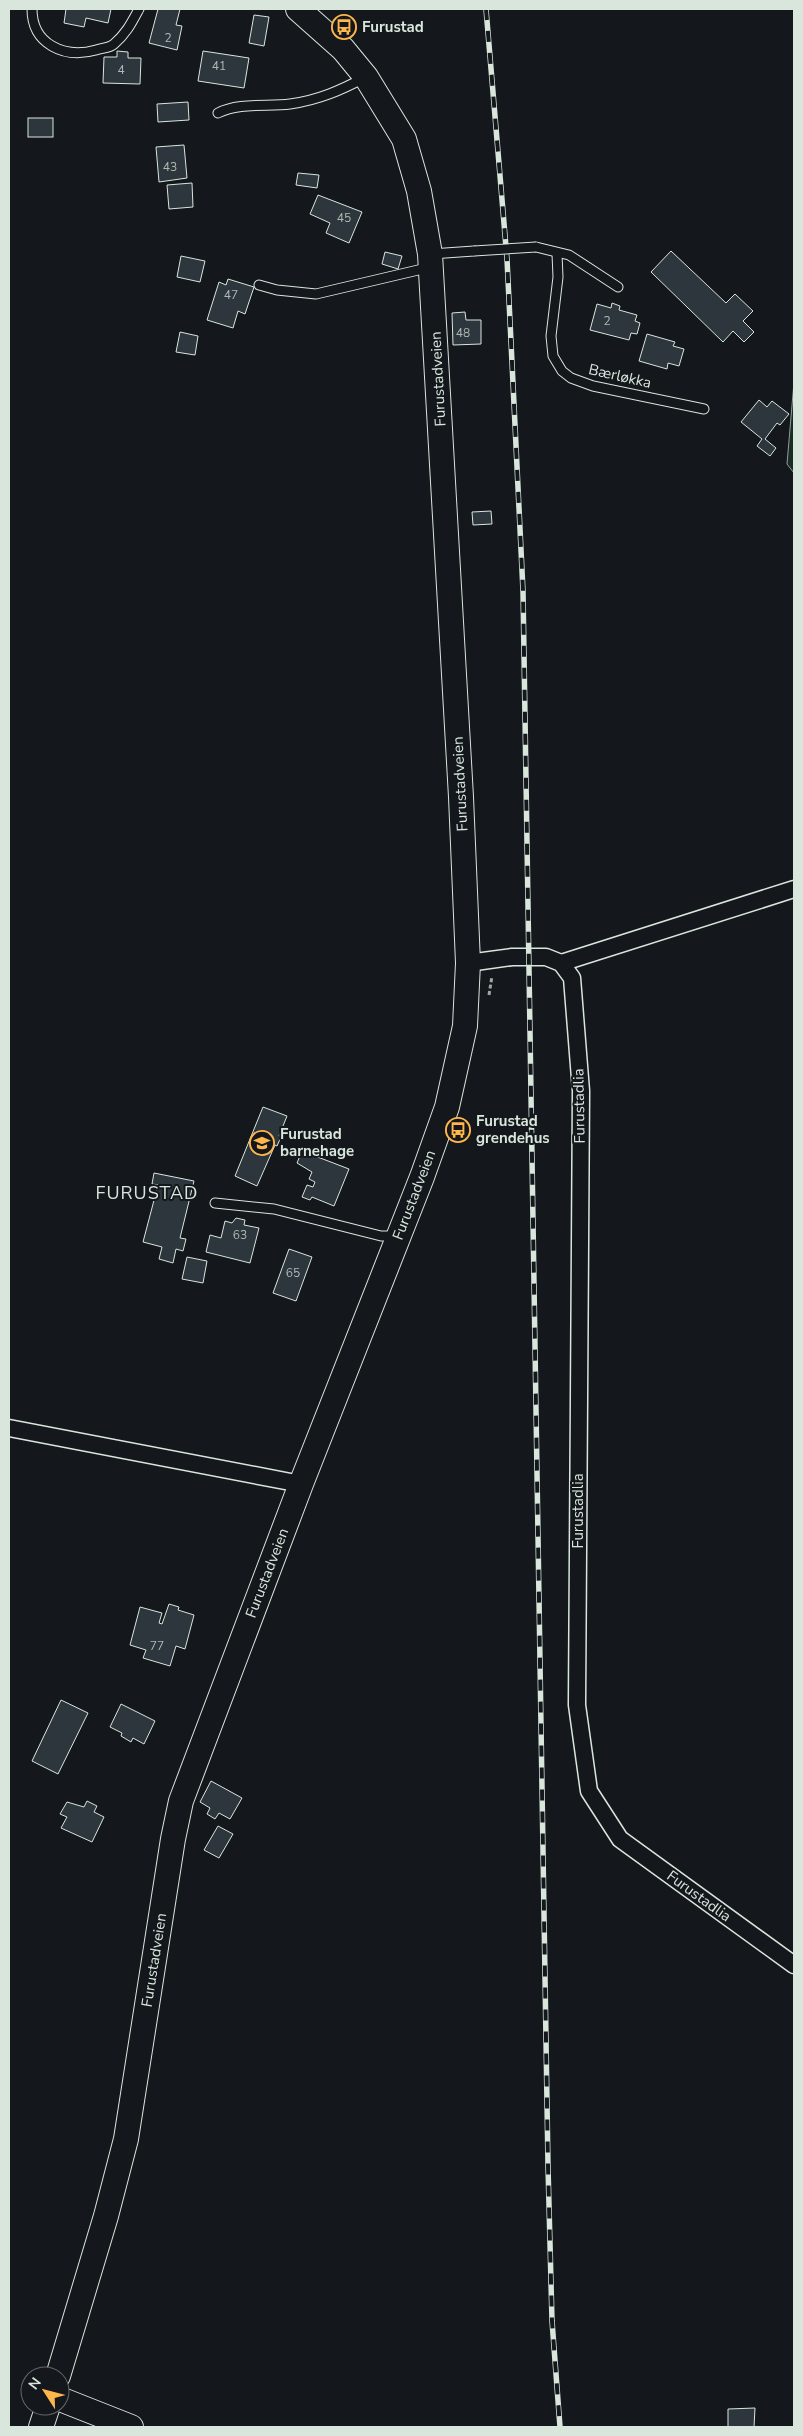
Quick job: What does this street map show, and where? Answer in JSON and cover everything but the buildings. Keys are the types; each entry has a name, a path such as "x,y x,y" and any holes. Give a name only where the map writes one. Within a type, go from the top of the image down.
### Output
{"main road":[{"name":"Furustadveien","path":"61,2366 106,2216 126,2139 173,1839 181,1801 300,1484 399,1236 446,1108 458,1064 465,1026 468,963 460,777 431,260 420,191 404,139 366,77 343,49 298,9"},
{"path":"70,2403 132,2427"}],"street":[{"path":"468,963 520,957 546,957 561,963 794,889"},
{"name":"Furustadlia","path":"561,963 572,978 581,1091 577,1705 589,1791 620,1839 794,1965"},
{"path":"9,1428 300,1484"}],"lane":[{"path":"32,9 32,23 39,36 49,45 66,51 89,52 113,45 129,28 139,9"},
{"path":"218,113 242,108 318,100 339,92 366,77"},
{"path":"258,285 278,290 316,294 431,260 474,251 536,247 557,254 569,255 618,287"},
{"name":"Bærløkka","path":"557,254 558,277 551,336 553,356 562,371 571,378 593,386 704,409"},
{"path":"215,1203 274,1210 381,1236 399,1236"}],"green space":[{"path":"794,382 794,473 787,464"}],"railway":[{"path":"486,9 507,259 523,591 548,2166 552,2321 560,2427"}],"place":[{"name":"Furustad","path":"344,27"},
{"name":"Furustad grendehus","path":"458,1130"},
{"name":"Furustad barnehage","path":"262,1143"}],"district":[{"name":"FURUSTAD","path":"147,1193"}]}
